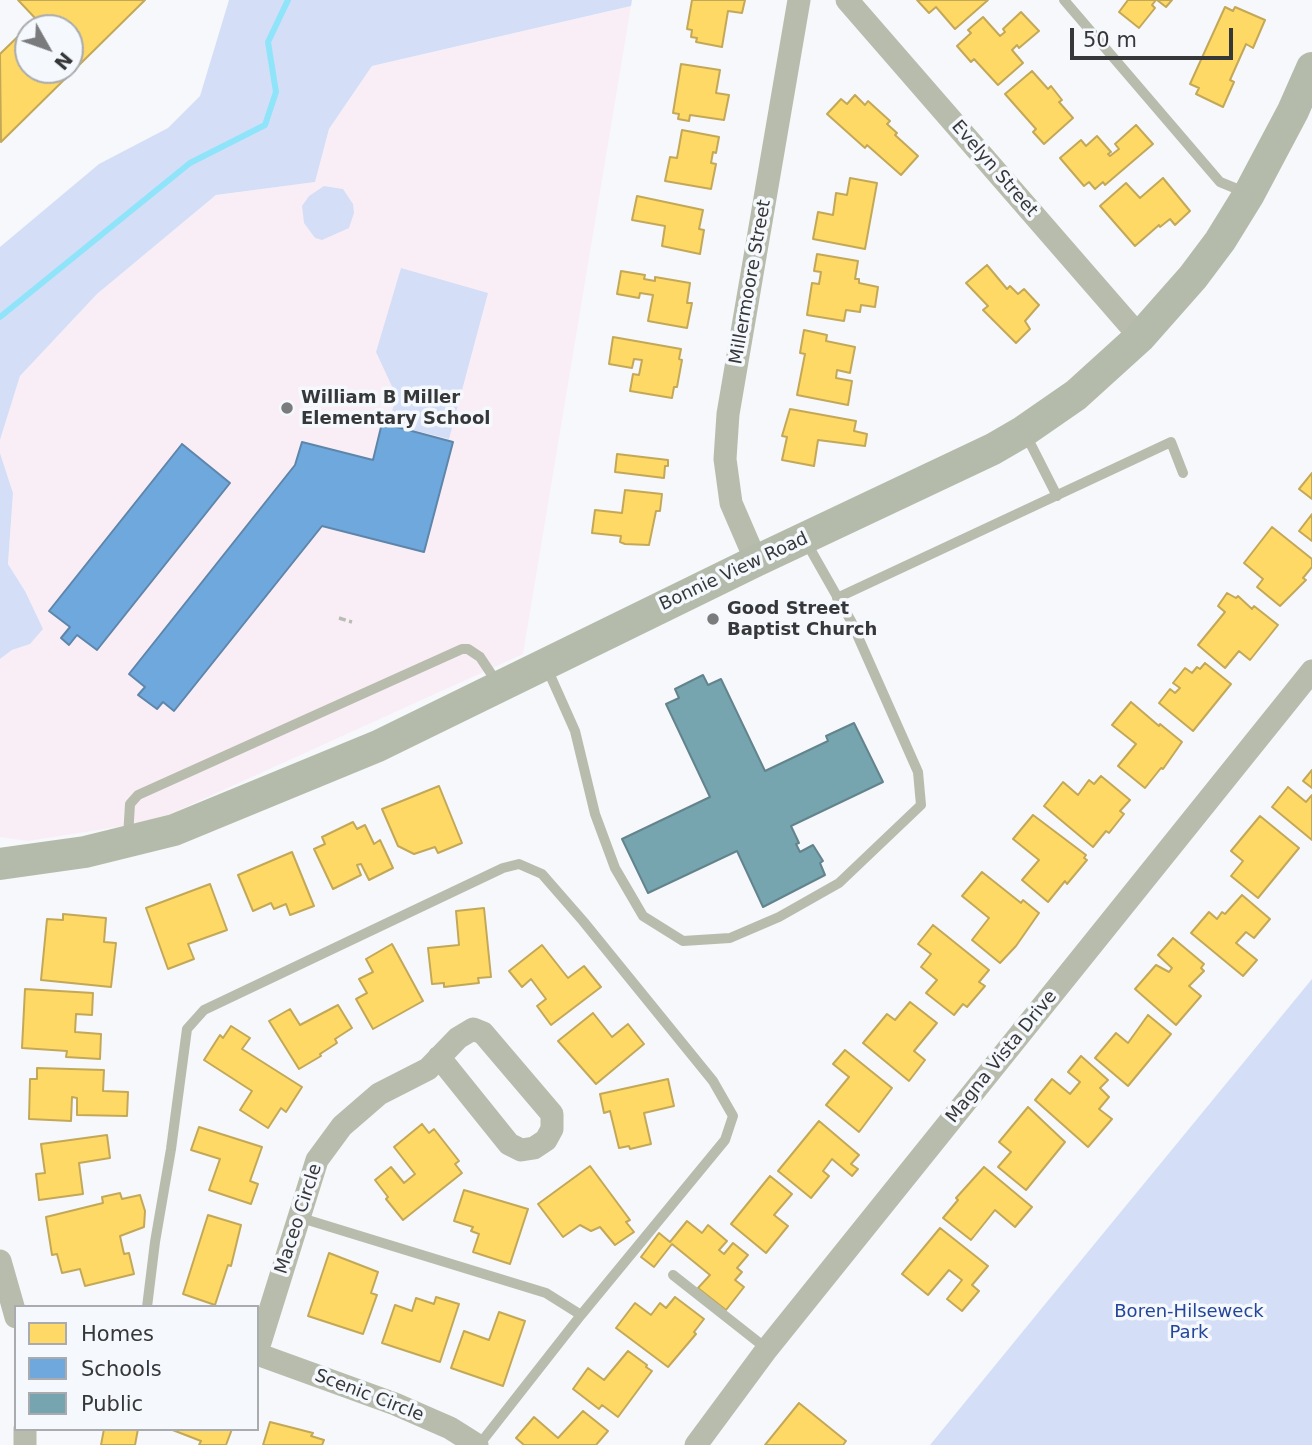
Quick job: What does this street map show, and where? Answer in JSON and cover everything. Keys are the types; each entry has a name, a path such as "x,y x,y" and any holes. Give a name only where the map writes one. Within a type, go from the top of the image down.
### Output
{"street":[{"name":"Millermoore Street","path":"756,561 731,503 725,459 729,414 799,0"},
{"name":"Evelyn Street","path":"847,0 1140,337"},
{"name":"Bonnie View Road","path":"0,864 85,852 174,830 378,746 756,561 993,450 1076,395 1140,337 1206,259 1249,194 1293,111 1312,68"},
{"name":"Magna Vista Drive","path":"696,1445 767,1349 1312,671"},
{"name":"Maceo Circle","path":"259,1346 317,1160 342,1126 379,1094 428,1069 439,1057 458,1038 472,1029 483,1033 552,1114 552,1129 546,1140 534,1148 521,1150 509,1144 439,1057"},
{"path":"0,1261 14,1310"},
{"name":"Scenic Circle","path":"259,1354 395,1404 450,1428 478,1445"}],"lane":[{"path":"1064,0 1220,182 1249,194"},
{"path":"1024,431 1057,496"},
{"path":"837,598 1171,442 1183,473"},
{"path":"545,663 575,731 595,814 615,868 643,916 683,941 730,938 779,917 839,883 921,805 918,772 852,621 805,539"},
{"path":"128,842 130,804 138,795 461,649 468,649 480,657 499,686"},
{"path":"147,1305 155,1242 172,1149 187,1028 204,1010 503,869 519,864 542,874 583,921 713,1081 733,1116 725,1140 478,1445"},
{"path":"298,1217 546,1293 582,1315"},
{"path":"673,1275 767,1349"}],"path":[{"path":"339,618 352,622"}],"shaded area":[{"name":"William B Miller Elementary School","path":"631,6 523,654 155,821 28,841 0,837 0,659 12,650 30,644 25,591 8,564 13,493 0,453 0,440 20,376 97,294 216,195 314,182 329,129 372,66"}],"green space":[{"path":"229,0 632,0 631,6 372,66 329,129 315,182 216,195 97,294 20,376 0,440 0,247 99,164 168,128 200,96"},
{"path":"324,186 343,189 353,204 354,213 349,228 322,240 315,238 304,223 302,206 309,196"},
{"path":"401,268 488,293 449,439 389,424 396,395 376,352"},
{"path":"0,453 13,493 8,564 25,591 43,629 30,644 12,650 0,659"},
{"name":"Boren-Hilseweck Park","path":"1312,979 1312,1445 930,1445 1046,1303"}],"building: Homes":[{"path":"18,0 145,0 84,60 84,14 31,14"},
{"path":"692,0 745,0 742,13 728,11 722,47 696,42 697,38 691,37 692,30 687,29"},
{"path":"917,0 988,0 955,29 936,7 929,13"},
{"path":"1128,0 1156,0 1152,5 1155,8 1139,28 1119,12"},
{"path":"1157,0 1172,0 1166,7"},
{"path":"1225,7 1233,11 1235,7 1265,20 1253,48 1246,44 1230,80 1234,82 1223,107 1196,94 1199,88 1190,84"},
{"path":"1021,12 1039,31 1019,48 1017,45 1012,50 1023,63 998,85 974,59 971,62 957,46 971,33 968,30 983,17 1000,36 1005,32 1003,29"},
{"path":"14,40 14,84 60,84 1,142 0,54"},
{"path":"681,64 720,70 716,93 729,95 724,120 690,115 689,121 678,119 679,114 673,113"},
{"path":"1032,71 1048,89 1051,86 1062,100 1059,102 1073,118 1044,144 1033,132 1036,129 1005,94"},
{"path":"855,95 865,105 868,101 890,121 887,124 897,133 895,135 918,156 901,175 827,114 841,99 847,104"},
{"path":"1136,125 1153,144 1105,185 1103,182 1095,189 1089,182 1084,186 1060,158 1081,140 1086,146 1097,136 1111,152 1108,154 1110,156 1119,149 1115,144"},
{"path":"682,130 719,137 711,163 716,164 711,189 665,181 670,157 677,158"},
{"path":"850,178 877,183 865,249 813,239 818,212 833,215 836,193 847,195"},
{"path":"1163,178 1190,211 1175,225 1170,219 1160,227 1159,225 1135,246 1100,206 1126,183 1140,198"},
{"path":"637,196 703,210 699,229 704,230 700,254 662,246 665,226 632,220"},
{"path":"817,254 858,261 855,279 859,279 859,283 878,287 875,307 861,305 860,312 846,310 844,321 807,315 812,283 819,284 821,272 814,271"},
{"path":"987,265 1007,289 1010,286 1018,294 1024,289 1039,305 1025,321 1030,329 1016,343 983,310 988,306 966,283"},
{"path":"621,271 645,275 644,279 655,281 655,277 690,283 687,303 692,303 687,328 648,321 653,295 640,293 639,298 617,294"},
{"path":"804,330 827,335 826,341 855,347 850,373 837,370 836,378 852,381 848,405 797,395 805,354 800,353"},
{"path":"613,337 681,349 679,359 682,360 672,398 630,391 633,374 639,375 642,360 634,359 632,368 609,364"},
{"path":"790,409 856,421 854,431 867,434 865,446 818,440 814,466 782,460 787,437 782,436"},
{"path":"617,454 668,460 664,478 615,472"},
{"path":"1312,473 1312,499 1299,489"},
{"path":"625,490 662,494 660,511 656,511 649,545 625,544 620,542 621,536 592,533 595,510 622,513"},
{"path":"1312,514 1312,541 1299,531"},
{"path":"1272,527 1312,559 1312,567 1303,578 1306,580 1280,606 1257,587 1263,579 1244,563"},
{"path":"1227,593 1236,598 1238,596 1252,609 1254,606 1278,625 1250,660 1239,651 1225,668 1198,645 1225,612 1218,606"},
{"path":"1205,663 1231,684 1193,731 1159,703 1170,689 1175,693 1180,688 1173,683 1185,668 1192,673"},
{"path":"1131,702 1182,742 1163,769 1161,768 1145,788 1118,766 1136,744 1112,725"},
{"path":"1312,770 1312,788 1303,781"},
{"path":"1101,776 1130,800 1120,811 1124,814 1093,847 1044,806 1063,782 1078,795 1089,780 1094,784"},
{"path":"439,786 462,843 438,853 435,847 414,854 398,846 382,809"},
{"path":"1288,787 1306,802 1312,795 1312,840 1272,807"},
{"path":"1033,815 1086,855 1084,858 1087,860 1048,902 1022,880 1039,860 1013,839"},
{"path":"1260,816 1299,848 1258,898 1231,876 1243,861 1231,851"},
{"path":"353,822 357,829 365,825 374,844 380,840 393,868 369,880 361,864 357,865 361,875 333,889 314,849 325,844 322,837"},
{"path":"292,852 314,906 290,915 286,904 274,909 271,903 253,911 238,875"},
{"path":"982,872 1021,903 1023,900 1039,913 1016,946 1000,963 972,940 989,918 962,896"},
{"path":"210,884 227,930 188,944 194,959 168,969 146,908"},
{"path":"1242,895 1270,919 1254,938 1246,932 1236,943 1257,960 1243,976 1191,933 1209,912 1217,919"},
{"path":"484,908 491,977 478,978 479,983 444,987 444,983 432,984 428,948 459,945 456,911"},
{"path":"63,914 106,918 104,942 116,943 111,987 41,980 47,919 63,920"},
{"path":"933,925 989,970 979,982 985,986 967,1007 963,1004 954,1015 926,993 937,980 921,967 931,954 918,944"},
{"path":"1173,938 1204,964 1201,968 1204,971 1189,986 1201,996 1176,1025 1135,989 1156,965 1169,972 1172,968 1158,955"},
{"path":"392,944 423,1001 373,1029 356,999 367,993 359,979 373,972 366,959"},
{"path":"542,945 568,978 584,966 601,987 551,1025 537,1006 546,999 531,979 522,987 509,971"},
{"path":"25,989 93,993 92,1015 76,1014 75,1032 101,1034 100,1059 66,1057 67,1051 22,1048"},
{"path":"910,1002 937,1023 914,1051 925,1060 909,1081 863,1043 887,1014 895,1020"},
{"path":"338,1005 352,1028 335,1039 337,1043 320,1054 321,1056 299,1069 269,1021 290,1009 300,1025"},
{"path":"593,1013 612,1037 628,1024 644,1044 596,1084 558,1041"},
{"path":"1148,1015 1171,1034 1128,1086 1095,1058 1116,1033 1128,1043"},
{"path":"231,1026 250,1038 242,1049 302,1087 286,1112 281,1108 268,1128 240,1110 252,1091 204,1060 220,1035 223,1038"},
{"path":"845,1050 892,1088 859,1132 826,1105 849,1077 833,1064"},
{"path":"1081,1056 1108,1080 1100,1088 1109,1097 1099,1109 1112,1119 1088,1147 1035,1100 1052,1079 1070,1094 1080,1082 1068,1072"},
{"path":"37,1068 104,1070 103,1091 128,1092 127,1116 77,1115 77,1098 72,1097 71,1121 29,1119 30,1079 37,1079"},
{"path":"668,1079 674,1106 644,1113 651,1144 630,1149 629,1146 619,1148 610,1111 604,1113 600,1094"},
{"path":"1028,1107 1065,1142 1026,1190 998,1167 1011,1152 999,1142"},
{"path":"819,1121 859,1155 851,1164 858,1169 852,1176 832,1159 823,1171 829,1176 811,1198 778,1171"},
{"path":"422,1124 429,1133 434,1129 459,1161 455,1164 462,1173 403,1220 375,1180 391,1167 404,1183 415,1174 394,1147"},
{"path":"199,1127 262,1147 250,1181 258,1184 251,1204 209,1190 220,1159 191,1150"},
{"path":"107,1135 110,1158 79,1163 83,1194 39,1200 36,1174 45,1173 41,1144"},
{"path":"590,1166 630,1220 626,1222 634,1232 615,1245 600,1227 591,1231 580,1225 563,1237 538,1204"},
{"path":"984,1167 1032,1207 1015,1227 995,1210 971,1240 943,1218 958,1200 956,1198"},
{"path":"770,1176 792,1194 774,1215 788,1226 766,1253 731,1224"},
{"path":"464,1190 528,1209 510,1264 473,1252 479,1234 471,1231 473,1227 454,1221"},
{"path":"120,1193 122,1199 140,1195 145,1211 144,1227 120,1236 124,1254 129,1253 134,1274 85,1286 80,1269 62,1273 57,1254 52,1255 46,1217 103,1203 102,1197"},
{"path":"208,1215 241,1225 231,1266 228,1265 215,1305 183,1294"},
{"path":"687,1221 702,1233 708,1225 727,1241 719,1250 724,1254 733,1243 748,1255 737,1268 742,1272 735,1280 744,1287 726,1310 698,1288 710,1275 672,1244 654,1267 641,1257 659,1233 670,1242"},
{"path":"940,1228 988,1266 972,1285 979,1291 962,1311 947,1299 962,1280 949,1270 928,1295 902,1274"},
{"path":"329,1253 378,1272 371,1293 377,1295 363,1334 308,1316"},
{"path":"436,1297 459,1304 440,1362 382,1343 395,1305 412,1311 416,1298 434,1304"},
{"path":"675,1297 704,1319 694,1332 696,1334 668,1367 616,1328 635,1303 651,1315 660,1303 666,1308"},
{"path":"499,1312 525,1321 503,1386 451,1368 464,1331 489,1340"},
{"path":"628,1351 652,1371 618,1417 602,1405 599,1409 573,1389 588,1368 604,1380"},
{"path":"799,1403 846,1441 843,1445 765,1445"},
{"path":"583,1411 608,1431 596,1445 524,1445 516,1438 534,1417 558,1438"},
{"path":"270,1422 313,1433 311,1436 324,1440 322,1445 263,1445"},
{"path":"104,1431 138,1431 135,1445 101,1445"},
{"path":"175,1431 231,1431 226,1445 199,1445 201,1441"}],"building: Schools":[{"path":"382,423 453,442 424,552 322,526 174,711 163,702 157,709 138,695 145,687 129,674 295,465 302,442 373,460"},
{"path":"182,444 230,483 97,650 77,635 69,645 61,638 70,627 49,611"}],"building: Public":[{"path":"703,675 708,685 721,679 765,771 828,741 826,736 854,723 883,782 791,826 800,852 813,845 823,861 820,863 825,875 763,907 737,851 648,893 622,839 710,797 666,704 679,698 675,689"}],"waterway":[{"path":"0,317 190,163 265,125 276,92 268,42 288,0"}],"place":[{"name":"William B Miller Elementary School","path":"287,408"},
{"name":"Good Street Baptist Church","path":"713,619"}]}
